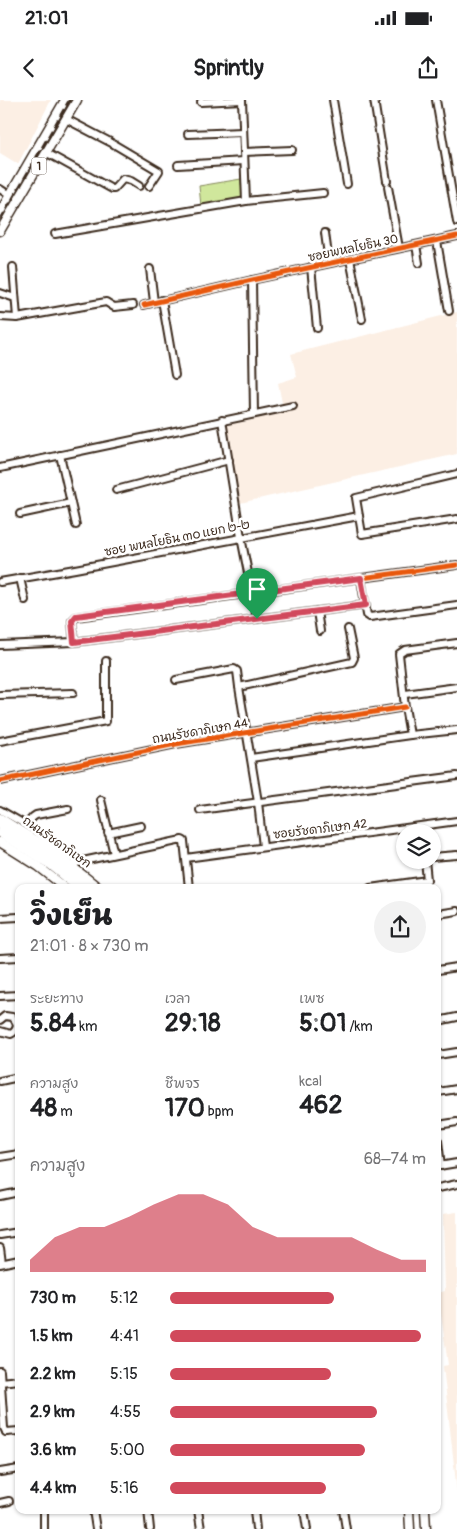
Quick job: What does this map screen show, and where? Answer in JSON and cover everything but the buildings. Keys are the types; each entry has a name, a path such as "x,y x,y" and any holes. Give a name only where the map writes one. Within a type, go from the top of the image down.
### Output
{"main road":[{"name":"1","path":"0,203 3,191 60,100"},
{"path":"0,227 65,100"},
{"path":"0,212 72,100"},
{"name":"1","path":"0,231 77,100"},
{"name":"ถนนรัชดาภิเษก","path":"0,818 76,864 95,884"},
{"name":"ถนนรัชดาภิเษก","path":"0,825 49,856 84,884"},
{"name":"ถนนรัชดาภิเษก","path":"0,833 49,864 73,884"},
{"path":"0,842 32,862 61,884"},
{"path":"408,1514 410,1529"},
{"path":"425,1514 426,1529"}],"street":[{"path":"201,102 242,100 246,201"},
{"path":"333,100 346,184"},
{"path":"374,100 399,248"},
{"path":"436,100 457,222"},
{"path":"66,119 159,171 150,186"},
{"path":"188,134 243,132"},
{"path":"244,152 292,150"},
{"path":"47,153 112,189 123,179 139,186"},
{"path":"178,165 244,161"},
{"path":"55,234 246,201 324,193"},
{"path":"325,234 329,263"},
{"name":"ซอยพหลโยธิน 30","path":"144,305 457,236"},
{"path":"437,241 449,310"},
{"path":"416,245 419,263"},
{"path":"350,259 362,319"},
{"path":"13,267 17,318"},
{"path":"310,267 317,328"},
{"path":"150,269 154,302"},
{"path":"252,280 254,414"},
{"path":"0,293 16,298"},
{"path":"162,300 175,375"},
{"path":"0,317 17,318 106,302 114,307 133,305"},
{"path":"0,468 293,406"},
{"path":"222,420 241,537 257,619"},
{"path":"60,455 76,525"},
{"path":"116,490 228,460"},
{"path":"457,474 356,497 362,534 457,519"},
{"path":"20,514 71,503"},
{"name":"ซอย พหลโยธิน ๓๐ แยก ๒-๒","path":"0,582 359,516"},
{"path":"74,642 72,621 76,616 457,565"},
{"path":"20,578 25,600"},
{"path":"361,578 367,615 370,617 457,605"},
{"path":"0,645 74,642 366,605"},
{"path":"316,611 320,632"},
{"path":"239,687 352,662 354,658 348,629"},
{"path":"410,735 399,657 401,652 457,643"},
{"path":"0,741 104,722 107,719 106,661"},
{"path":"176,680 234,669 237,671 258,802 263,847"},
{"path":"405,694 457,687"},
{"path":"0,695 73,693"},
{"name":"ถนนรัชดาภิเษก 44","path":"0,781 176,744 405,706"},
{"path":"251,758 457,730"},
{"path":"200,810 457,776"},
{"path":"101,800 114,854"},
{"path":"26,825 36,815 68,809"},
{"path":"0,810 26,825 76,864 182,840 184,841 189,884"},
{"name":"ซอยรัชดาภิเษก 42","path":"441,825 457,821"},
{"path":"108,833 141,826"},
{"name":"ซอยรัชดาภิเษก 42","path":"186,858 263,847 396,833"},
{"path":"441,856 457,855"},
{"path":"404,884 427,880 426,869"},
{"path":"441,914 457,911"},
{"path":"0,918 15,917"},
{"path":"0,958 15,957"},
{"path":"441,970 457,967"},
{"path":"0,996 15,995"},
{"path":"0,1020 6,1016 12,1017 15,1020"},
{"path":"441,1020 457,1017"},
{"path":"0,1031 10,1034 15,1031"},
{"path":"441,1055 457,1052"},
{"path":"0,1081 15,1079"},
{"path":"441,1092 457,1089"},
{"path":"441,1125 457,1122"},
{"path":"0,1157 15,1155"},
{"path":"441,1166 457,1163"},
{"path":"441,1187 457,1184"},
{"path":"0,1196 15,1193"},
{"path":"0,1235 15,1233"},
{"path":"0,1248 1,1264 15,1261"},
{"path":"0,1371 3,1434"},
{"path":"0,1382 15,1380"},
{"path":"0,1472 15,1470"},
{"path":"0,1503 9,1501"},
{"path":"44,1514 44,1529"},
{"path":"94,1514 96,1529"},
{"path":"148,1514 150,1529"},
{"path":"199,1514 201,1529"},
{"path":"254,1514 256,1529"},
{"path":"304,1514 306,1529"},
{"path":"344,1514 346,1529"}],"shaded area":[{"path":"0,100 51,100 18,164 0,153"},
{"path":"457,312 457,454 240,503 227,425 284,413 278,383 297,377 291,354"},
{"path":"457,1212 457,1492 443,1366 448,1365 441,1315 441,1292 445,1291 443,1214"}],"green space":[{"path":"241,179 242,198 201,206 199,186"}],"railway":[{"path":"0,220 69,100"}],"cycle path":[{"path":"144,305 457,236"},
{"path":"74,642 72,621 76,617 457,565"},
{"path":"0,781 176,744 405,707"}],"route":[{"path":"361,578 366,605 257,619 74,642 72,621 76,616 361,578"}]}
